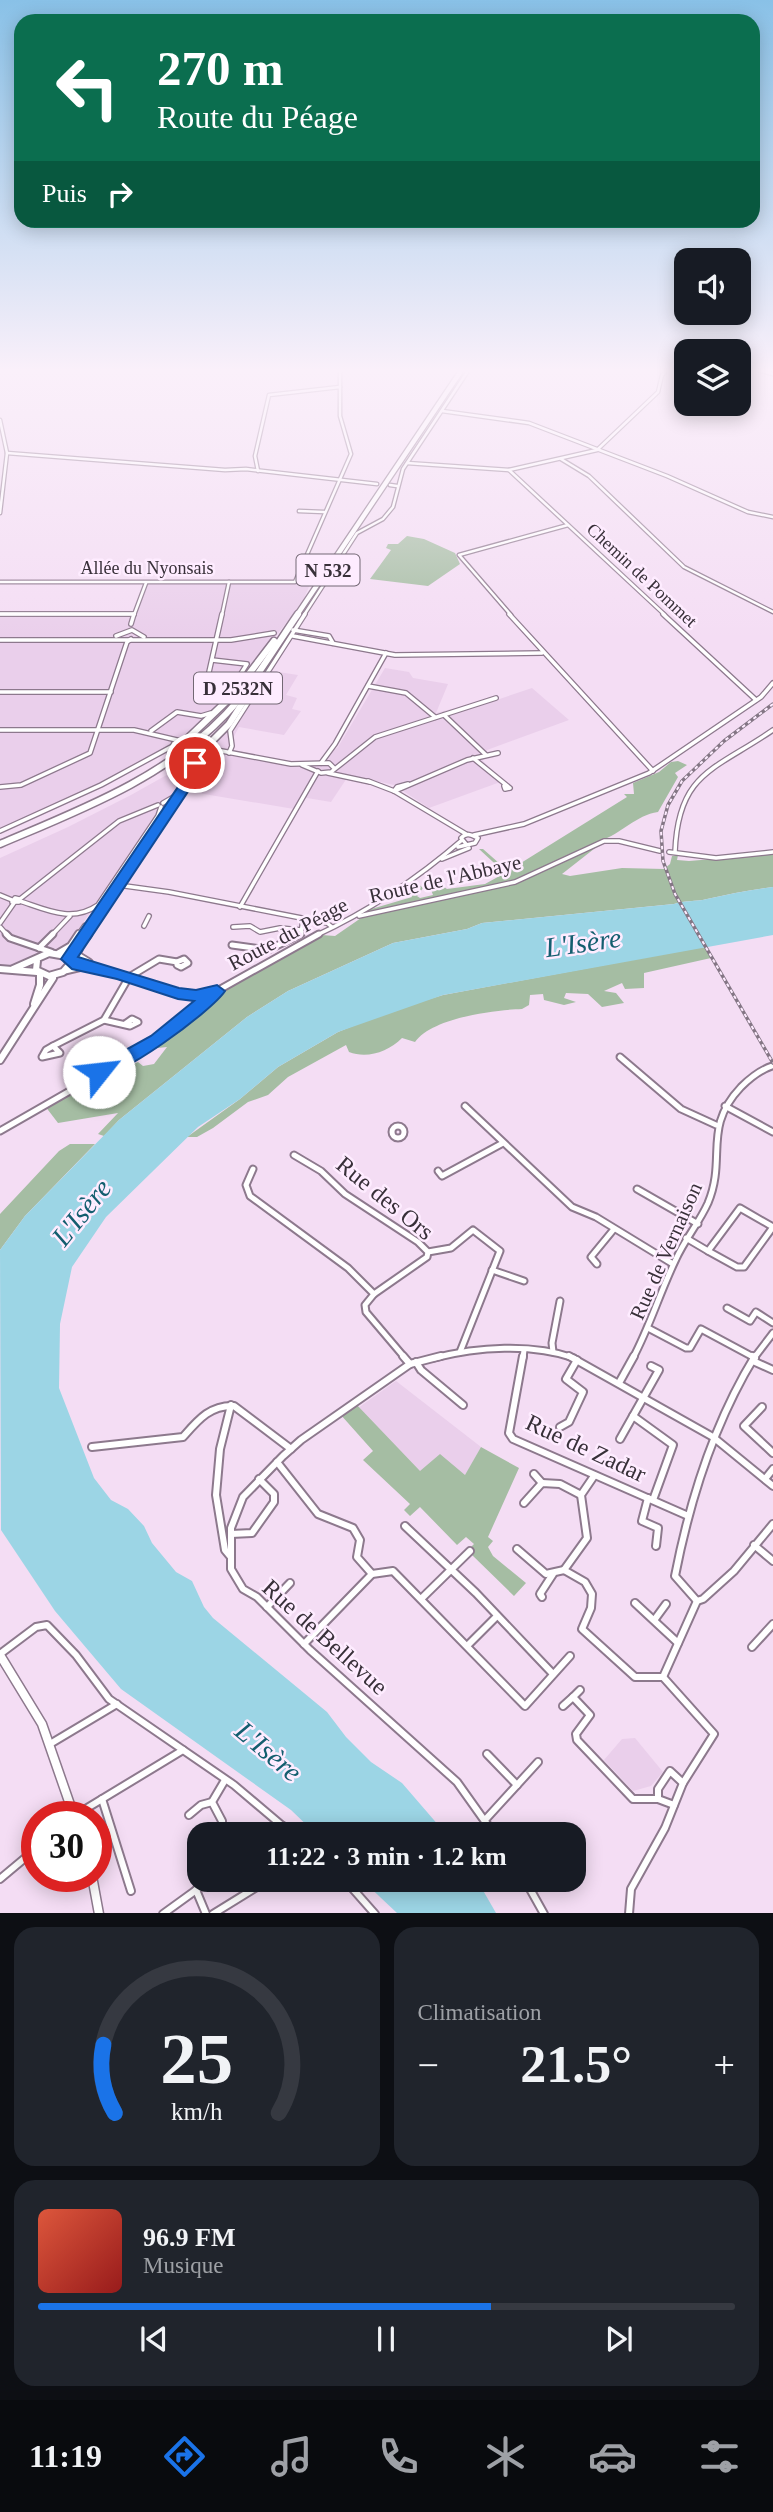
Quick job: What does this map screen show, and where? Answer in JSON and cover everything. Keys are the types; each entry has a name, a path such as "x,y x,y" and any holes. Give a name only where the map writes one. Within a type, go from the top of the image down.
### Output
{"highway":[{"name":"N 532","path":"283,629 398,460"},
{"name":"N 532","path":"276,646 400,460"},
{"name":"D 2532N","path":"185,740 232,696 283,629"},
{"path":"0,842 122,787 184,749 225,712 283,629"},
{"name":"D 2532N","path":"205,746 238,712 276,646"},
{"path":"0,842 126,789 187,752 234,707 276,646"}],"main road":[{"path":"171,806 191,771 190,765 182,761 170,755 171,744 185,740 205,746 203,755 197,759 182,761"},
{"path":"13,969 71,946 118,885 192,775 197,759"},
{"path":"0,1060 48,982 65,971 103,906"},
{"path":"56,953 69,960"},
{"path":"27,1020 40,985 38,960"},
{"path":"0,969 56,976"},
{"path":"0,1654 42,1724 69,1801"},
{"path":"95,1892 99,1913"}],"street":[{"path":"0,512 6,460"},
{"path":"108,460 340,478 377,484"},
{"path":"256,460 258,471"},
{"path":"299,511 324,512 348,460"},
{"path":"229,753 232,746 230,731 357,533 383,519 390,510 409,460"},
{"path":"407,463 509,470 551,460"},
{"path":"565,460 589,476 684,567 773,612"},
{"path":"625,460 748,512 773,517"},
{"name":"Chemin de Pommet","path":"509,470 756,700"},
{"path":"390,485 397,486"},
{"name":"Allée du Nyonsais","path":"0,582 295,582 324,512"},
{"path":"568,525 459,555 543,653 653,771"},
{"path":"209,672 229,582"},
{"path":"0,787 20,785 89,755 111,692 127,631 146,583"},
{"path":"0,614 134,614"},
{"path":"131,624 136,632"},
{"path":"293,630 329,636 334,644"},
{"path":"127,631 136,632 149,639"},
{"path":"126,639 136,632"},
{"path":"0,640 216,639 274,634"},
{"path":"293,636 386,653 543,653"},
{"path":"239,907 386,653"},
{"path":"151,732 177,712 201,716 210,714 235,687 248,667 242,662 212,660"},
{"path":"441,859 465,840 524,824 653,771 756,700 773,683"},
{"path":"368,686 409,694 435,717"},
{"path":"0,692 111,692"},
{"path":"203,755 229,753 302,765 332,766 347,760 368,741 496,698"},
{"path":"396,790 485,755 443,715"},
{"path":"0,730 151,732 171,744 156,757 0,831"},
{"path":"675,852 674,831 679,811 696,780 773,730"},
{"path":"205,746 217,752"},
{"path":"156,757 170,755"},
{"path":"325,755 332,766 348,778"},
{"path":"474,759 503,786"},
{"path":"314,781 327,773 332,766"},
{"path":"319,767 327,773 396,790 465,840 475,843 476,836"},
{"path":"56,953 7,937 0,925 16,901 129,814 161,805 178,793"},
{"path":"0,895 70,916 88,914 98,905 158,816 161,805"},
{"name":"Route du Péage","path":"69,960 188,995 217,991 355,917 465,840"},
{"name":"Route de l'Abbaye","path":"355,917 515,882 604,841 619,841 660,851"},
{"path":"669,852 716,858 773,852"},
{"path":"118,885 169,892 332,927"},
{"path":"38,960 38,948 70,916"},
{"path":"144,926 149,916"},
{"path":"86,967 89,962 86,958 76,954 100,917"},
{"path":"232,945 268,950 301,934 303,919"},
{"path":"233,927 250,926 255,931 264,933 278,928 301,930"},
{"path":"53,1046 104,1020 129,977 159,959 177,962"},
{"name":"Route du Péage","path":"65,971 86,967"},
{"path":"0,1131 157,1041 217,991"},
{"path":"104,1020 125,1024"},
{"path":"620,1057 681,1109 716,1125"},
{"name":"Rue de Vernaison","path":"619,1383 648,1328 673,1264 698,1224 712,1192 716,1174 716,1125 725,1106 754,1074 763,1067 772,1066"},
{"path":"465,1106 572,1207 673,1264"},
{"path":"725,1106 773,1132"},
{"path":"438,1171 442,1176 503,1143"},
{"name":"Rue des Ors","path":"294,1155 321,1171 345,1194 418,1242 428,1252 427,1257 374,1294"},
{"path":"253,1169 246,1185 248,1195 264,1204 306,1239 355,1271 374,1294 365,1305 366,1312 413,1363 463,1405"},
{"path":"637,1189 698,1224"},
{"path":"687,1238 708,1251 737,1267 744,1267 773,1227 740,1208 708,1251"},
{"path":"597,1264 591,1257 614,1229"},
{"path":"428,1252 450,1248 473,1230 500,1251 460,1352"},
{"path":"492,1270 524,1281"},
{"path":"553,1352 552,1343 560,1301"},
{"path":"727,1308 750,1321 756,1311 773,1323"},
{"path":"648,1328 686,1348 690,1348 701,1329 773,1370"},
{"path":"697,1601 675,1576 686,1515 713,1437 754,1359 773,1333"},
{"path":"413,1363 460,1352 493,1349 553,1352 577,1360 713,1437 773,1486"},
{"name":"Rue de Zadar","path":"524,1350 509,1433 513,1439 686,1515"},
{"path":"560,1427 569,1422 583,1392 566,1379 577,1360"},
{"name":"Rue de Bellevue","path":"413,1363 291,1448 259,1479 239,1504 231,1534 232,1574 239,1585 267,1607 304,1644 452,1776 485,1820"},
{"path":"620,1439 659,1370 651,1366"},
{"path":"92,1447 183,1437 208,1410 231,1405 291,1448"},
{"path":"230,1556 225,1549 216,1495 220,1449 231,1405"},
{"path":"762,1407 744,1426 773,1453"},
{"path":"633,1416 673,1445 642,1521 658,1528 656,1546"},
{"path":"277,1462 318,1514 324,1518 343,1521 357,1535 360,1542 357,1557 372,1574"},
{"path":"765,1479 773,1469"},
{"path":"534,1474 542,1483 559,1484 581,1495"},
{"path":"517,1549 547,1574 564,1570 587,1538 581,1495 594,1476"},
{"path":"231,1534 252,1533 274,1502 274,1494 259,1479"},
{"path":"524,1503 542,1483"},
{"path":"663,1677 697,1601 703,1599 734,1570 773,1524"},
{"path":"405,1526 553,1674"},
{"path":"754,1545 773,1562"},
{"path":"421,1599 470,1551"},
{"path":"564,1570 578,1576 594,1592 595,1599 582,1629 635,1676 663,1677 715,1734 683,1783 665,1828 631,1889 629,1913"},
{"path":"304,1644 372,1574 393,1571 525,1706 570,1656"},
{"path":"542,1597 540,1594 553,1574"},
{"path":"267,1607 290,1583"},
{"path":"635,1603 678,1643"},
{"path":"655,1619 666,1604"},
{"path":"468,1645 497,1616"},
{"path":"0,1654 43,1624 47,1625 109,1699 225,1780 278,1822"},
{"path":"752,1647 773,1624"},
{"path":"563,1706 580,1690"},
{"path":"573,1697 590,1715 576,1734 577,1740 634,1799 658,1799 674,1805"},
{"path":"50,1744 117,1704"},
{"path":"99,1801 183,1750"},
{"path":"487,1754 517,1785"},
{"path":"485,1820 538,1762"},
{"path":"658,1799 658,1789 670,1771 683,1783"},
{"path":"189,1815 201,1805 212,1802 225,1780"},
{"path":"102,1799 131,1891"},
{"path":"212,1802 222,1821"},
{"path":"0,1879 21,1861"},
{"path":"163,1913 193,1892"},
{"path":"197,1892 206,1913"},
{"path":"215,1913 249,1892"},
{"path":"356,1892 375,1913"},
{"path":"533,1892 544,1913"}],"shaded area":[{"path":"142,581 310,584 303,601 232,693 186,738 124,772 0,832 0,615 133,613 144,583"},
{"path":"385,668 409,672 413,678 448,684 436,713 463,706 467,710 532,688 569,720 487,750 483,761 503,781 429,808 394,785 349,775 331,802 301,797 294,809 180,790 63,950 19,968 0,967 0,858 131,795 172,772 177,763 201,760 209,747 237,725 272,671 298,675 286,695 297,698 292,709 301,711 284,735 239,727 224,755 303,767 318,763 338,747"},
{"path":"396,1381 481,1447 465,1476 420,1472 358,1408"},
{"path":"635,1738 663,1772 651,1786 633,1791 604,1760 622,1739"}],"green space":[{"path":"407,536 424,539 455,553 460,564 428,586 370,579 391,550 386,548 388,544 398,544"},
{"path":"678,761 687,765 675,773 678,777 658,812 643,817 600,841 599,845 562,874 570,876 622,868 664,869 670,864 672,856 678,855 677,860 689,861 773,854 773,887 674,904 482,923 467,929 393,943 288,991 247,1017 119,1120 104,1136 98,1134 118,1113 58,1123 45,1106 93,1078 98,1081 138,1062 143,1066 154,1064 167,1047 149,1049 220,991 322,935 335,936 361,918 401,908 402,905 368,912 412,897 406,886 415,881 423,888 417,896 420,898 433,895 430,887 440,884 447,889 485,884 505,873 479,849 483,849 508,871 627,797 624,794 634,794 633,783 659,772 671,762"},
{"path":"705,948 711,958 644,973 644,988 625,989 622,983 604,991 616,993 624,1003 602,1007 588,994 566,993 564,998 576,1002 564,1005 544,1000 543,994 530,995 529,1005 522,1009 495,1011 449,1021 423,1034 415,1042 402,1038 377,1053 356,1054 349,1052 346,1045 288,1077 268,1095 248,1102 213,1128 197,1137 187,1137 240,1099 278,1067 338,1032 390,1011 443,995"},
{"path":"70,1144 95,1144 25,1216 0,1250 0,1214 59,1151"},
{"path":"356,1404 420,1471 440,1454 465,1475 481,1447 519,1468 488,1537 493,1541 488,1547 493,1556 526,1583 514,1596 471,1554 470,1548 474,1544 466,1537 457,1545 420,1507 410,1516 404,1510 410,1504 363,1460 373,1451 340,1414"}],"water":[{"name":"L'Isère","path":"773,887 773,935 443,995 338,1032 278,1067 240,1099 198,1127 106,1217 72,1267 60,1324 59,1388 94,1478 111,1500 128,1509 144,1526 152,1543 176,1572 192,1581 204,1607 213,1618 327,1712 346,1737 371,1762 402,1783 436,1822 304,1822 291,1810 121,1689 55,1611 1,1530 0,1250 25,1216 119,1120 247,1017 288,991 393,943 467,929 482,923 674,904"},
{"path":"375,1892 484,1892 496,1913 397,1913"}],"railway":[{"path":"773,704 724,741 682,781 668,805 661,831 663,861 675,894 773,1063"}],"route":[{"path":"99,1072 157,1041 217,991 204,995 178,993 120,974 78,965 69,959 192,775 195,763"}]}
